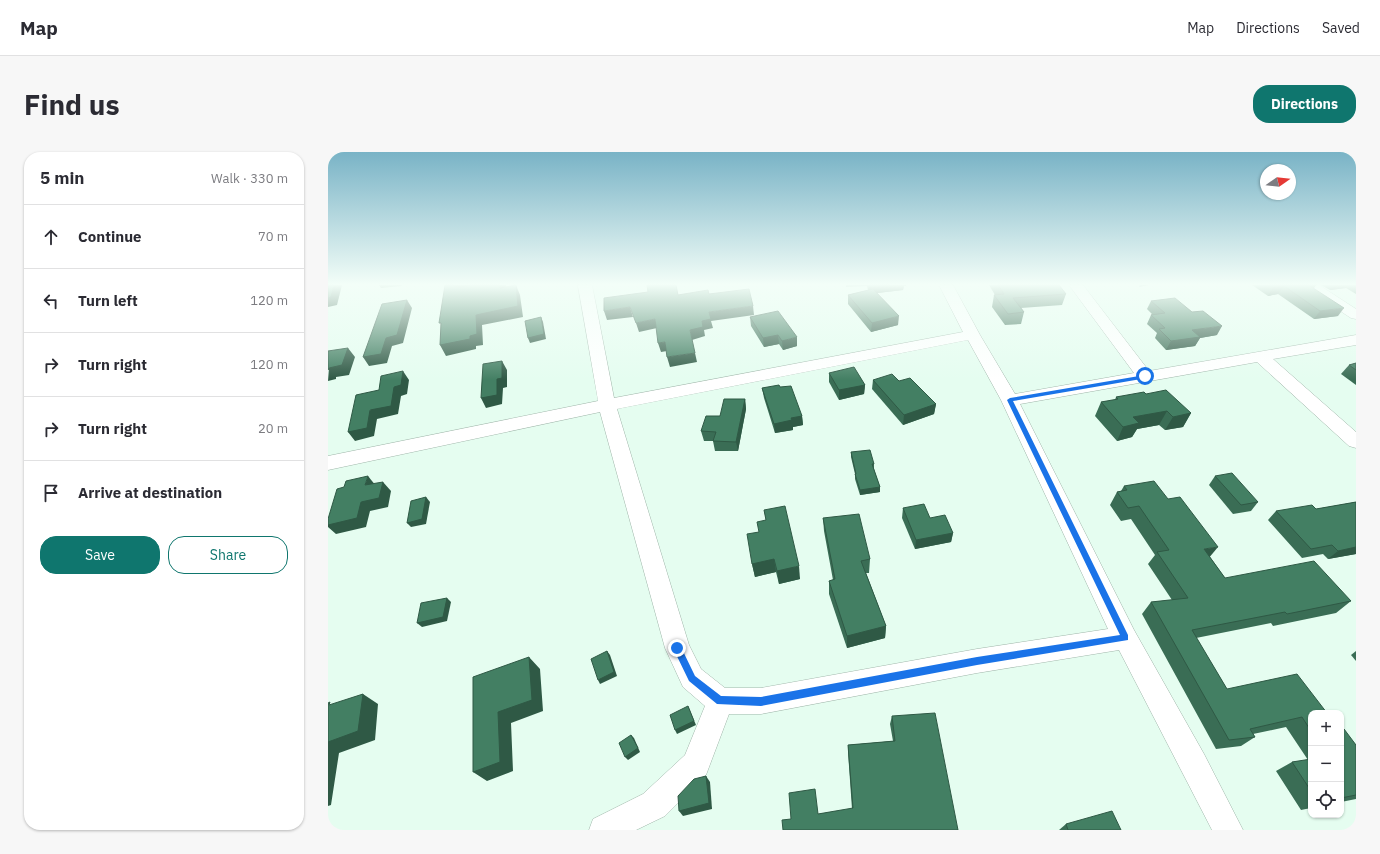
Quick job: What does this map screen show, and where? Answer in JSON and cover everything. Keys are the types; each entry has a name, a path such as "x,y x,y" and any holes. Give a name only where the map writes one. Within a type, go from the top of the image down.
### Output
{"street":[{"path":"591,317 607,405 677,648 692,678 720,701 761,701 977,661 1126,638"},
{"path":"962,317 1010,400 1126,638 1228,830"},
{"path":"1100,317 1145,376"},
{"path":"328,463 607,405 972,335"},
{"path":"1010,400 1356,340"},
{"path":"1261,357 1356,442"},
{"path":"604,830 654,805 696,764 720,701"}],"building":[{"path":"377,317 402,317 397,335 386,338 381,354 363,357"},
{"path":"440,317 476,317 477,334 470,336 470,339 440,345 441,323 439,323"},
{"path":"541,317 544,334 528,338 525,321"},
{"path":"634,317 710,317 711,319 702,321 703,327 690,330 695,353 667,357 665,342 658,343 655,319 636,323"},
{"path":"750,317 782,317 797,337 782,341 778,335 763,338"},
{"path":"867,317 897,317 872,323"},
{"path":"1153,317 1210,317 1222,326 1192,330 1200,337 1171,341 1159,329 1165,328"},
{"path":"348,348 342,365 329,368 328,370 328,351"},
{"path":"502,361 502,378 497,379 497,395 481,398 483,364"},
{"path":"1356,363 1356,370 1349,365"},
{"path":"854,367 865,385 839,390 829,373"},
{"path":"403,371 401,385 394,387 391,406 370,410 367,428 348,432 356,395 379,390 381,376"},
{"path":"892,374 899,381 910,378 936,404 904,415 873,380"},
{"path":"779,385 780,387 791,386 802,416 774,424 762,388"},
{"path":"1166,390 1191,413 1173,417 1167,411 1133,417 1139,423 1123,427 1101,402 1118,399 1116,397"},
{"path":"724,399 745,399 736,442 713,441 716,432 701,431 706,416 720,416"},
{"path":"870,450 874,464 872,464 880,487 860,490 851,452"},
{"path":"1232,473 1258,502 1241,505 1215,476"},
{"path":"368,476 365,485 383,482 379,498 361,502 357,518 328,525 328,519 337,489 344,487 346,481"},
{"path":"1154,481 1168,499 1180,497 1218,547 1204,549 1225,578 1314,561 1351,601 1287,614 1285,612 1192,630 1227,689 1297,674 1325,710 1308,710 1308,726 1302,717 1250,729 1255,737 1229,740 1151,602 1188,598 1157,552 1169,550 1139,506 1128,508 1117,492 1127,490 1124,486"},
{"path":"426,497 422,519 407,523 411,501"},
{"path":"1356,502 1356,547 1338,551 1332,545 1311,549 1276,511 1312,505 1316,509"},
{"path":"924,504 930,518 945,515 953,533 916,540 903,508"},
{"path":"785,506 799,566 777,571 774,559 752,564 747,534 759,532 757,522 766,520 764,510"},
{"path":"859,514 870,559 861,561 886,626 847,636 829,581 835,579 823,518"},
{"path":"447,598 443,617 417,623 421,603"},
{"path":"607,651 614,672 598,680 591,659"},
{"path":"529,657 532,700 498,712 500,762 473,772 473,677"},
{"path":"363,694 358,731 328,742 328,703 330,702 329,705"},
{"path":"688,706 694,721 675,730 670,715"},
{"path":"935,713 958,830 783,830 782,820 791,819 789,793 815,789 818,814 853,808 848,745 895,741 892,716"},
{"path":"1344,729 1356,745 1356,795 1344,797"},
{"path":"631,735 638,748 625,757 619,743"},
{"path":"1308,759 1308,786 1292,762"},
{"path":"706,776 709,803 679,811 678,796 694,779"},
{"path":"1112,811 1121,830 1068,830 1066,824"}],"route":[{"path":"677,648 692,678 720,701 761,701 977,661 1126,638 1010,400 1145,376"}]}
